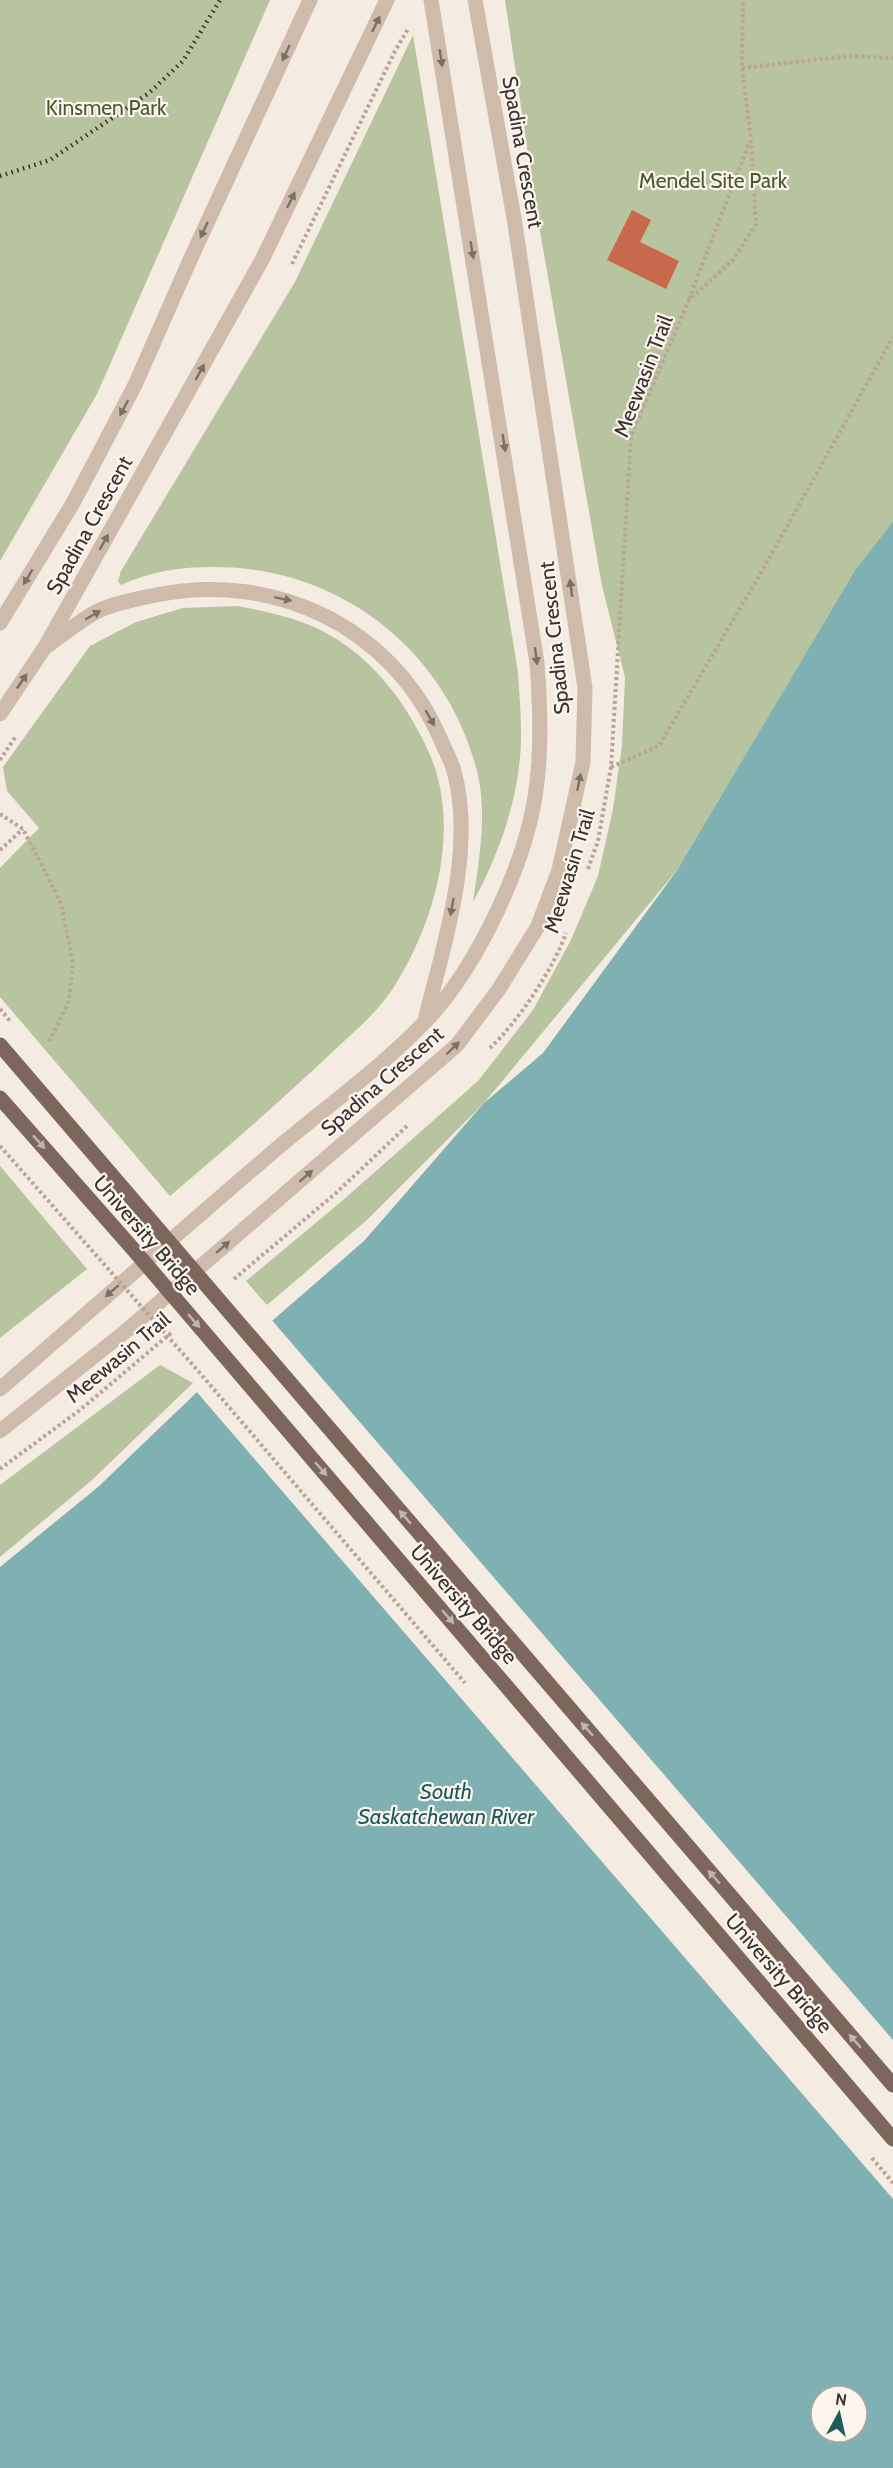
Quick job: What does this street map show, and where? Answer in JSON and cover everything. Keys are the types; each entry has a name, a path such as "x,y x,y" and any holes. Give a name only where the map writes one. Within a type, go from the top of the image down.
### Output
{"main road":[{"name":"University Bridge","path":"0,1045 893,2085"},
{"name":"University Bridge","path":"0,1098 148,1267 893,2139"}],"street":[{"name":"Spadina Crescent","path":"0,623 73,503 135,385 310,0"},
{"name":"Spadina Crescent","path":"0,714 45,647 262,260 387,0"},
{"name":"Spadina Crescent","path":"0,1389 266,1158 377,1066 424,1023 463,975 523,851 537,783 541,724 537,663 519,534 431,0"},
{"name":"Spadina Crescent","path":"0,1431 126,1331 457,1046 499,989 538,926 559,870 583,762 585,688 514,218 475,0"},
{"path":"45,647 97,611 137,598 185,589 251,592 297,602 342,624 376,650 406,680 432,721 454,771 456,782 461,827 456,886 447,933 424,1023"}],"path":[{"name":"Meewasin Trail","path":"587,874 598,841 611,767 631,436 689,300 733,260 756,224 751,138 742,68 743,0"},
{"path":"742,68 849,56 893,58"},
{"path":"689,300 751,138"},
{"path":"611,767 659,746 766,564 893,337"},
{"path":"0,814 23,829 61,903 73,963 69,1001 49,1042"},
{"path":"0,850 23,829"},
{"name":"Meewasin Trail","path":"482,1056 508,1032 561,949 568,927"},
{"path":"226,1286 336,1193 413,1120"},
{"path":"0,1146 199,1371 472,1690"},
{"name":"Meewasin Trail","path":"0,1469 80,1410 172,1332"},
{"path":"870,2155 893,2182"}],"green space":[{"name":"Kinsmen Park","path":"0,0 270,0 97,394 0,561"},
{"name":"Mendel Site Park","path":"505,0 893,0 893,552 678,869 484,1103 368,1219 267,1305 246,1281 342,1201 478,1081 533,1010 571,940 598,876 613,809 622,745 625,677 602,586 537,214"},
{"path":"413,35 518,672 521,724 518,775 514,798 501,841 473,902 482,822 478,775 463,731 442,690 415,655 382,624 345,600 304,582 260,571 214,567 190,568 155,573 121,585 118,581 121,571 295,282"},
{"path":"237,606 272,613 317,628 339,640 359,655 385,681 414,724 434,765 441,793 444,822 443,852 430,910 419,939 407,965 378,1008 288,1093 170,1196 0,997 0,868 39,828 7,791 3,767 90,646 136,622 183,608"},
{"path":"0,1166 87,1269 0,1338"},
{"path":"160,1365 193,1383 92,1480 0,1557 0,1485"}],"water":[{"name":"South Saskatchewan River","path":"893,522 893,2468 0,2468 0,1567 98,1487 265,1327 364,1241 484,1103 543,1053 678,869 856,569"}],"pier":[{"path":"270,1318 893,2040 893,2199 195,1390"}],"building":[{"path":"632,210 651,220 640,242 679,261 666,289 607,260"}],"railway":[{"path":"0,176 50,160 149,93 183,61 220,0"}]}
